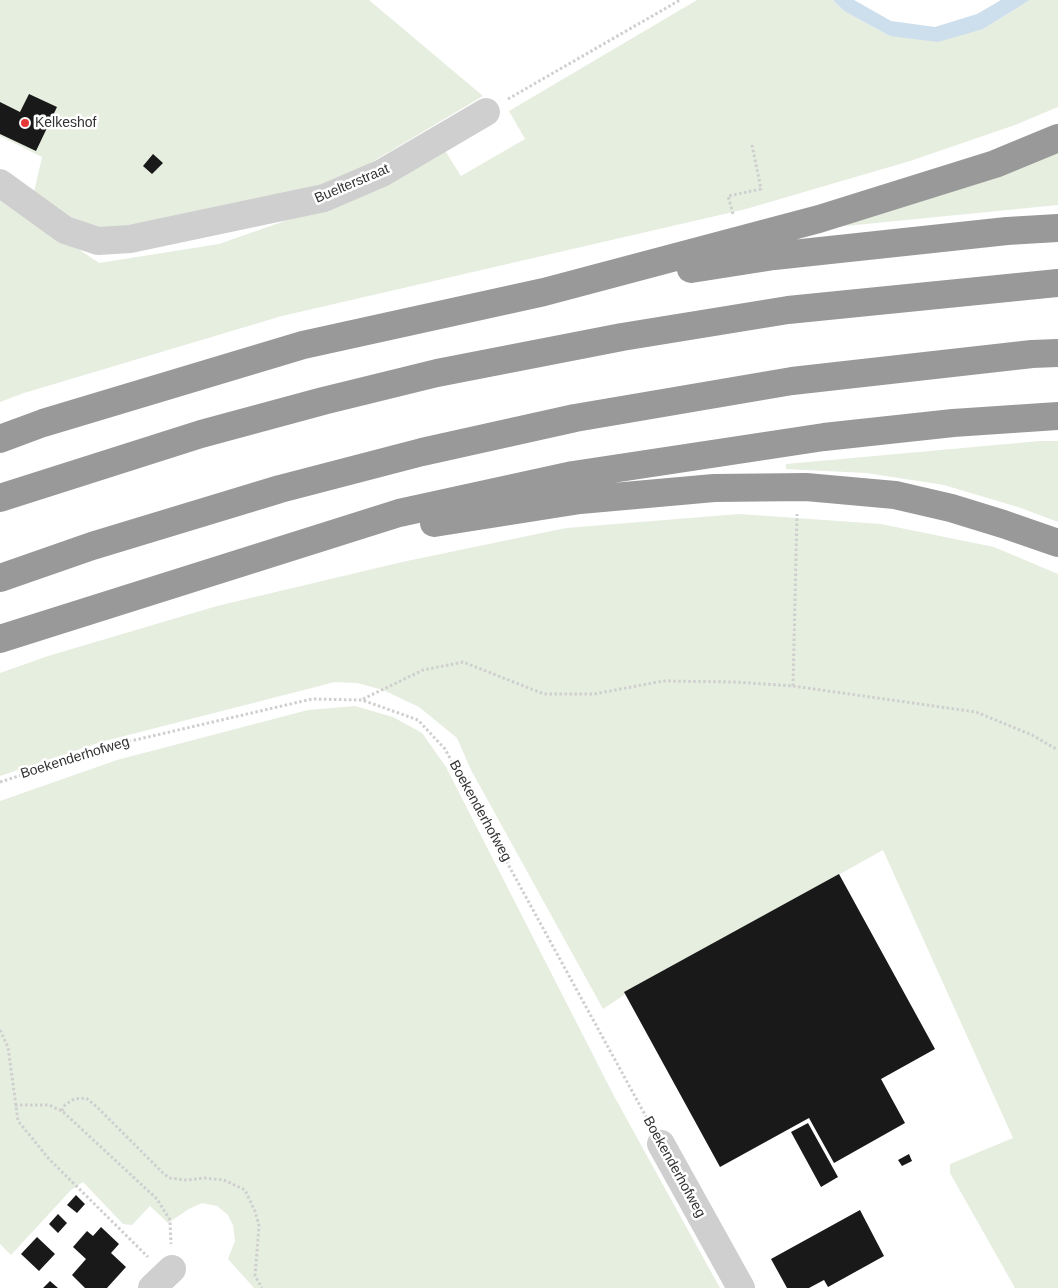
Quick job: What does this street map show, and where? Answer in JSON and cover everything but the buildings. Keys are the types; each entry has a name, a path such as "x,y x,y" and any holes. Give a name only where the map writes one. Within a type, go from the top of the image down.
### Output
{"highway":[{"path":"0,438 43,422 303,345 544,292 819,219 995,164 1058,138"},
{"path":"544,292 774,256 1007,231 1058,228"},
{"path":"0,498 201,434 437,373 622,337 788,310 1058,284"},
{"path":"0,578 92,546 280,488 422,452 575,418 792,381 1023,355 1058,353"},
{"path":"0,639 399,513 573,475 824,437 954,423 1058,416"},
{"path":"299,544 580,500 714,488 798,487 895,495 951,508 1058,543"}],"street":[{"name":"Buelterstraat","path":"0,183 65,230 98,241 130,239 324,198 382,173 486,112"},
{"name":"Boekenderhofweg","path":"661,1144 741,1288"}],"path":[{"path":"486,112 680,0"},
{"path":"739,240 728,196 761,189 752,145"},
{"path":"793,686 798,487"},
{"path":"362,700 424,670 463,662 544,694 594,694 663,681 736,682 793,686 976,712 1032,735 1058,750"},
{"name":"Boekenderhofweg","path":"0,782 122,743 312,699 362,700 418,720 446,749 661,1144"},
{"path":"0,1030 8,1046 18,1121 49,1159 148,1257 159,1281"},
{"path":"62,1111 65,1105 74,1099 86,1098 170,1178 224,1180 245,1190 255,1211 258,1226 255,1276 262,1288"},
{"path":"15,1105 49,1104 62,1111 157,1199 170,1220 159,1281"}],"shaded area":[{"path":"0,0 369,0 483,96 362,168 277,202 97,231 60,215 34,192 42,157 0,136"},
{"path":"697,0 833,0 844,11 890,36 983,29 1030,0 1058,0 1058,107 1015,125 910,161 746,209 282,316 24,393 0,402 0,195 99,263 219,244 379,188 444,149 461,176 525,139 509,111"},
{"path":"1058,145 1058,205 795,231"},
{"path":"1040,441 1058,441 1058,522 1021,508 944,485 866,473 786,469 786,464"},
{"path":"739,514 881,524 994,547 1058,574 1058,1288 1015,1288 950,1173 950,1164 1013,1138 883,850 630,991 603,1009 471,770 457,738 419,707 383,690 357,683 335,682 101,742 0,776 0,673 48,656 217,606 402,562 566,528"},
{"path":"355,706 393,717 422,733 446,767 614,1096 720,1288 254,1288 228,1259 235,1241 233,1225 228,1215 217,1206 202,1203 168,1223 150,1206 132,1225 123,1224 83,1182 71,1190 11,1255 0,1244 0,801 117,760 308,710"}],"water":[{"path":"833,0 854,0 891,21 935,27 977,14 1001,0 1030,0 983,29 938,42 890,36 844,11"}],"place":[{"name":"Kelkeshof","path":"25,123"}]}
